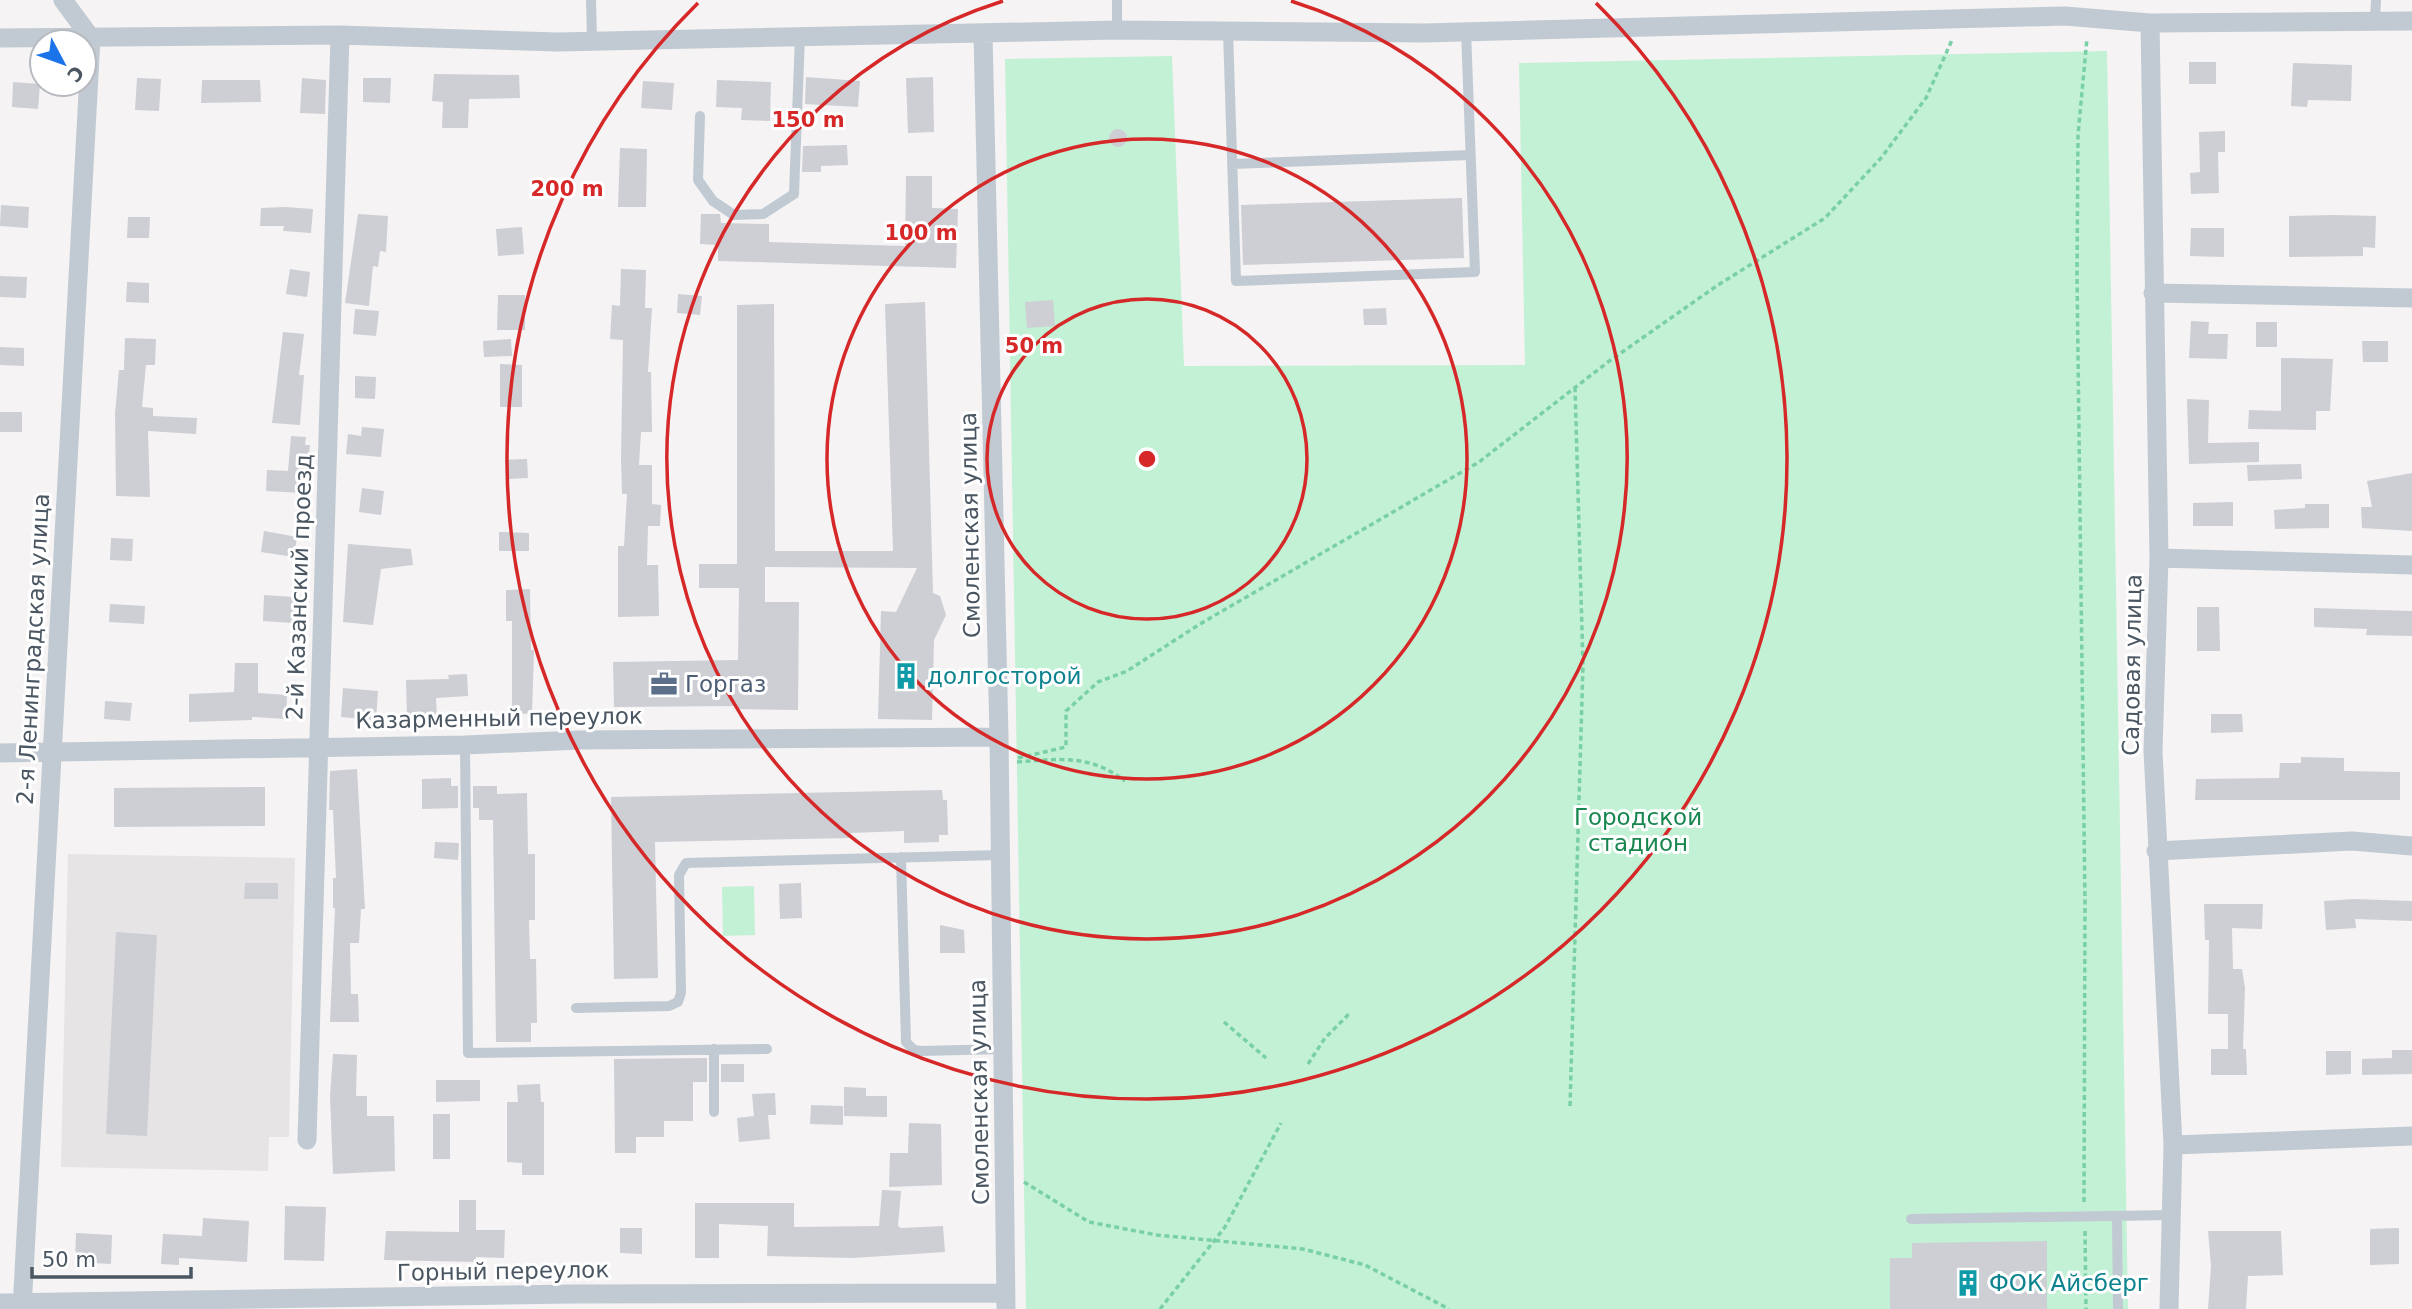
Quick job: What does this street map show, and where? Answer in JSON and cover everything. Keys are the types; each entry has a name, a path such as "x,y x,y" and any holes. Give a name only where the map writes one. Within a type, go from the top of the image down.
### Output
{"street":[{"path":"63,0 84,28"},
{"path":"98,38 340,35 592,40 1117,30 1466,31 1961,18 2066,8 2092,19 2150,23 2412,21"},
{"name":"Садовая улица","path":"2150,23 2152,293 2159,558 2153,751 2173,1145 2169,1309"},
{"name":"Смоленская улица","path":"983,34 1000,762 1006,1301"},
{"name":"2-й Казанский проезд","path":"307,1140 340,35"},
{"path":"0,38 28,38"},
{"name":"2-я Ленинградская улица","path":"22,1306 88,98"},
{"path":"2152,293 2412,298"},
{"path":"2159,558 2412,565"},
{"name":"Казарменный переулок","path":"0,753 465,745 580,740 999,737"},
{"path":"2156,851 2352,841 2412,846"},
{"path":"2173,1145 2412,1136"},
{"name":"Горный переулок","path":"0,1303 22,1306 572,1294 1006,1301"}],"lane":[{"path":"591,0 592,40"},
{"path":"1116,0 1117,30"},
{"path":"2375,20 2376,0"},
{"path":"1227,31 1236,281 1475,272 1466,31"},
{"path":"700,116 698,180 713,201 734,215 763,214 794,194 800,36"},
{"path":"1232,164 1470,155"},
{"path":"465,745 468,1053 767,1049"},
{"path":"576,1008 669,1006 678,1002 681,993 679,875 686,863 1001,855"},
{"path":"901,857 906,1042 914,1050 921,1051 1003,1049"},
{"path":"714,1049 714,1112"},
{"path":"1911,1219 2170,1215"},
{"path":"2117,1216 2118,1309"}],"path":[{"path":"1000,762 1066,747 1066,710 1098,682 1127,671 1200,624 1479,463 1574,388 1718,285 1825,218 1881,158 1926,98 1961,18"},
{"path":"2086,1309 2085,904 2077,276 2078,135 2085,51 2092,19"},
{"path":"1570,1106 1583,665 1574,388"},
{"path":"1000,762 1068,759 1107,767 1125,781"},
{"path":"1308,1064 1325,1038 1350,1013"},
{"path":"1224,1022 1266,1058"},
{"path":"1160,1309 1225,1227 1281,1123"},
{"path":"1004,1170 1089,1222 1157,1235 1303,1249 1365,1265 1449,1309"}],"shaded area":[{"path":"68,854 295,858 289,1137 269,1137 268,1171 61,1167"}],"green space":[{"name":"Городской стадион","path":"2107,51 2128,1309 1026,1309 1005,59 1172,56 1184,366 1525,365 1519,63"},
{"path":"754,886 755,935 723,936 722,887"}],"building":[{"path":"2189,62 2216,62 2216,84 2189,84"},
{"path":"2293,63 2352,65 2351,101 2308,100 2307,107 2291,106"},
{"path":"434,74 519,75 520,98 469,99 468,128 442,128 443,102 432,101"},
{"path":"806,77 860,81 858,107 805,104"},
{"path":"933,77 934,132 908,133 906,78"},
{"path":"137,78 161,79 159,111 135,110"},
{"path":"302,78 326,80 325,114 300,113"},
{"path":"363,78 391,78 390,103 363,102"},
{"path":"202,80 260,80 261,102 201,103"},
{"path":"717,80 771,82 770,121 741,120 742,108 716,107"},
{"path":"643,81 674,83 672,110 641,108"},
{"path":"13,82 28,83 28,98 39,98 38,109 12,107"},
{"path":"1114,129 1122,129 1127,138 1125,145 1114,147 1109,142 1109,134"},
{"path":"2225,131 2225,152 2218,152 2219,193 2191,194 2190,173 2200,172 2199,132"},
{"path":"847,145 848,165 821,166 821,172 802,172 803,146"},
{"path":"620,148 647,149 646,207 618,207"},
{"path":"906,176 932,176 932,208 958,209 956,268 718,261 718,245 700,244 701,214 720,214 721,223 769,224 769,242 905,246"},
{"path":"1462,198 1464,258 1243,265 1241,205"},
{"path":"1,205 29,207 28,228 0,226"},
{"path":"261,208 313,209 311,233 283,231 284,226 260,226"},
{"path":"358,214 388,216 386,252 380,251 378,267 373,266 369,306 345,303"},
{"path":"2289,216 2376,216 2375,248 2363,247 2363,256 2289,257"},
{"path":"128,217 150,217 149,238 127,238"},
{"path":"522,227 524,254 498,256 496,229"},
{"path":"2191,228 2224,228 2224,257 2190,256"},
{"path":"290,269 310,272 307,297 286,294"},
{"path":"621,269 646,270 645,308 652,308 648,372 651,372 652,432 641,432 639,465 652,465 652,504 661,505 660,526 648,526 647,565 658,565 659,616 618,617 618,546 624,546 627,494 622,494 621,459 623,340 610,339 612,305 620,306"},
{"path":"0,276 27,277 26,298 0,297"},
{"path":"127,282 149,283 149,303 126,302"},
{"path":"678,294 702,296 700,315 677,313"},
{"path":"498,295 525,295 525,330 497,330"},
{"path":"1053,300 1055,326 1027,328 1025,302"},
{"path":"925,302 933,593 940,596 946,615 934,640 932,720 878,719 881,611 896,612 917,568 765,567 765,602 799,602 798,710 738,709 738,706 614,707 613,662 738,660 739,588 699,588 699,564 737,564 737,305 774,304 775,551 893,551 885,304"},
{"path":"1386,308 1387,325 1364,325 1363,309"},
{"path":"355,309 379,311 376,336 353,334"},
{"path":"2191,321 2209,322 2208,334 2228,334 2227,359 2189,358"},
{"path":"2256,322 2277,322 2277,347 2256,347"},
{"path":"283,332 304,334 299,375 304,375 300,425 272,423"},
{"path":"125,338 156,339 155,365 146,365 142,407 153,408 153,416 197,418 196,434 148,431 150,497 116,496 115,413 119,370 124,370"},
{"path":"511,339 512,356 484,357 483,341"},
{"path":"2362,341 2388,341 2388,362 2363,362"},
{"path":"0,347 24,348 24,366 0,365"},
{"path":"2281,358 2333,359 2330,411 2316,411 2316,430 2248,429 2249,410 2281,411"},
{"path":"500,364 522,365 522,407 500,407"},
{"path":"355,376 376,377 375,399 355,398"},
{"path":"2187,399 2209,400 2208,443 2259,442 2259,462 2189,464"},
{"path":"0,412 22,412 22,432 0,432"},
{"path":"362,427 384,429 381,457 346,454 348,434 361,436"},
{"path":"291,436 306,437 305,445 310,445 308,462 304,461 302,493 266,491 267,470 288,471"},
{"path":"527,459 528,478 506,479 505,460"},
{"path":"2301,464 2302,479 2248,481 2247,465"},
{"path":"2412,473 2412,531 2362,528 2361,507 2372,507 2367,481"},
{"path":"362,488 384,491 381,515 359,512"},
{"path":"2233,502 2233,526 2193,526 2193,503"},
{"path":"2305,504 2329,504 2329,528 2275,529 2274,510 2305,508"},
{"path":"264,531 297,537 294,557 261,552"},
{"path":"499,532 529,533 529,551 499,551"},
{"path":"111,538 133,539 132,561 110,560"},
{"path":"348,544 411,549 413,565 381,569 373,625 343,622"},
{"path":"530,589 531,650 534,650 532,714 512,713 512,621 506,621 506,590"},
{"path":"264,595 294,597 293,623 263,621"},
{"path":"110,604 145,606 144,624 109,622"},
{"path":"2197,607 2219,607 2220,651 2197,651"},
{"path":"2314,608 2412,611 2412,636 2366,635 2367,629 2314,627"},
{"path":"235,663 258,663 258,693 287,695 286,719 252,717 252,720 189,722 189,694 234,692"},
{"path":"467,674 468,696 436,698 437,718 407,719 406,680 449,679 448,675"},
{"path":"343,688 378,691 376,720 341,717"},
{"path":"105,701 132,703 130,721 104,719"},
{"path":"2211,714 2242,714 2243,732 2211,733"},
{"path":"2301,757 2344,758 2344,771 2400,772 2400,800 2195,800 2196,779 2279,778 2280,763 2301,763"},
{"path":"357,769 365,909 361,909 359,943 350,943 351,994 358,994 359,1022 330,1022 335,908 333,878 336,878 333,810 329,810 330,771"},
{"path":"451,778 451,786 458,786 458,808 422,809 422,779"},
{"path":"473,786 497,786 497,794 527,793 528,854 535,854 535,920 529,920 530,959 536,959 537,1023 531,1023 531,1042 496,1042 493,820 479,820 479,808 473,808"},
{"path":"265,787 265,826 114,827 114,788"},
{"path":"942,790 943,800 947,800 948,835 939,835 939,842 904,843 904,831 851,833 851,838 655,842 658,978 614,979 611,797"},
{"path":"435,842 459,843 458,860 434,858"},
{"path":"245,883 278,883 278,899 244,899"},
{"path":"801,883 802,918 780,919 779,884"},
{"path":"2324,901 2412,901 2412,921 2355,919 2356,928 2326,930"},
{"path":"2204,904 2263,904 2262,929 2232,928 2233,969 2242,969 2245,988 2243,1049 2246,1049 2247,1075 2211,1075 2211,1049 2228,1049 2228,1014 2208,1014 2209,940 2205,940"},
{"path":"940,925 964,930 965,953 940,953"},
{"path":"116,932 157,935 147,1136 106,1134"},
{"path":"2392,1050 2412,1050 2412,1074 2362,1075 2362,1059 2392,1058"},
{"path":"2326,1051 2351,1051 2351,1074 2326,1075"},
{"path":"333,1054 357,1055 356,1096 367,1096 367,1116 394,1116 395,1171 333,1174 330,1096"},
{"path":"707,1058 707,1082 693,1082 693,1121 664,1121 664,1137 636,1137 636,1153 615,1153 614,1059"},
{"path":"721,1064 744,1064 744,1082 721,1082"},
{"path":"436,1080 480,1080 480,1101 436,1102"},
{"path":"540,1084 541,1102 544,1102 544,1175 522,1175 522,1163 507,1162 507,1102 518,1102 517,1085"},
{"path":"844,1087 866,1088 866,1096 887,1096 887,1117 844,1116"},
{"path":"775,1093 776,1115 768,1115 770,1139 739,1142 737,1118 754,1116 752,1094"},
{"path":"811,1105 843,1106 843,1125 810,1124"},
{"path":"433,1114 450,1114 450,1159 433,1159"},
{"path":"909,1123 941,1124 942,1185 889,1187 890,1153 908,1153"},
{"path":"882,1190 901,1191 898,1226 901,1228 943,1226 945,1252 853,1258 767,1256 768,1226 719,1224 719,1258 695,1258 695,1203 794,1203 794,1227 879,1226"},
{"path":"459,1200 476,1200 476,1230 505,1230 504,1258 476,1257 476,1262 384,1260 386,1231 459,1232"},
{"path":"285,1206 326,1207 324,1261 284,1260"},
{"path":"203,1218 249,1221 247,1262 179,1258 179,1265 161,1264 163,1234 202,1236"},
{"path":"620,1228 642,1228 642,1254 620,1253"},
{"path":"2399,1228 2399,1264 2370,1265 2370,1229"},
{"path":"2208,1231 2281,1231 2283,1275 2248,1276 2246,1309 2208,1309 2211,1266"},
{"path":"76,1233 112,1235 111,1264 75,1262"},
{"name":"ФОК Айсберг","path":"2047,1241 2047,1309 1890,1309 1890,1258 1912,1258 1912,1243"}],"place":[{"name":"долгосторой","path":"906,676"},
{"name":"Горгаз","path":"664,684"},
{"name":"ФОК Айсберг","path":"1968,1283"}]}
